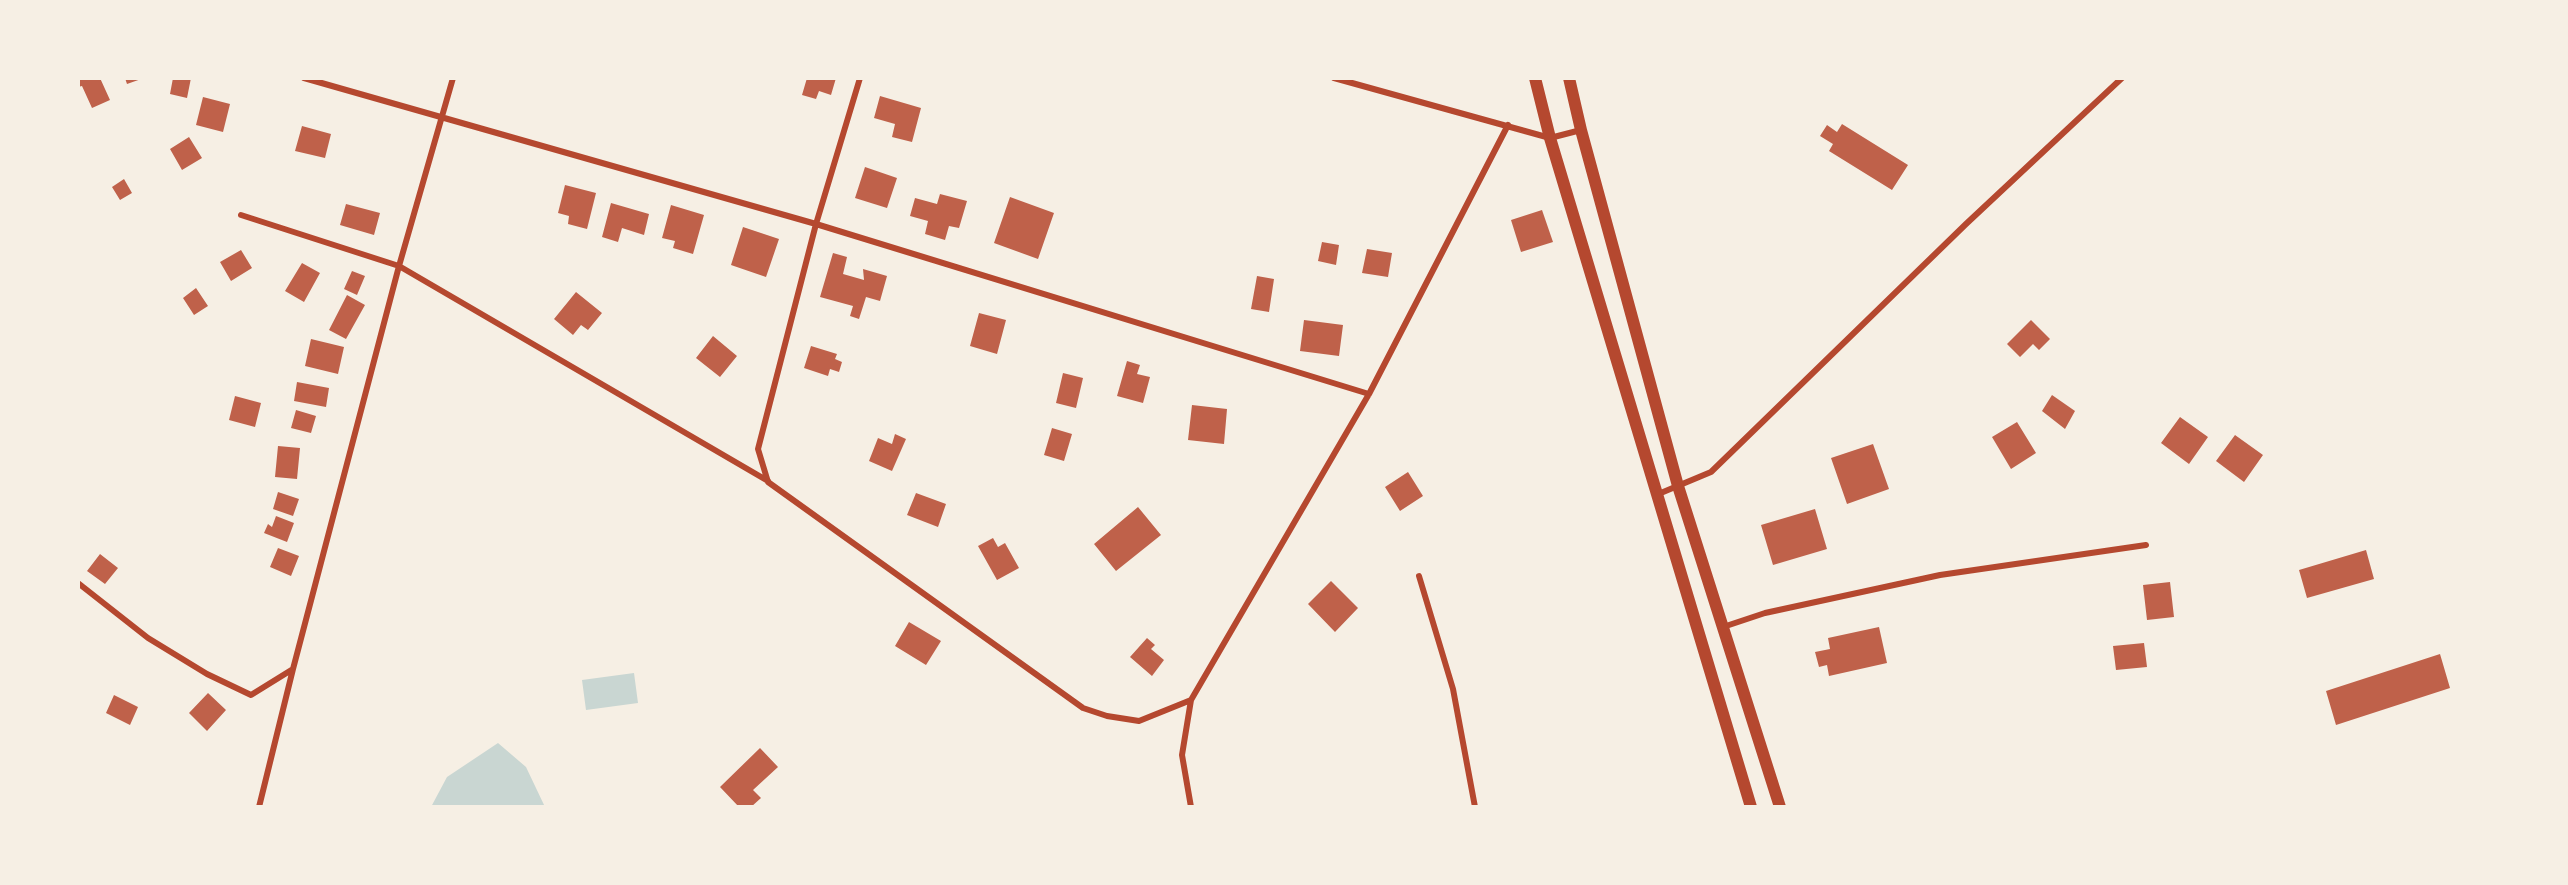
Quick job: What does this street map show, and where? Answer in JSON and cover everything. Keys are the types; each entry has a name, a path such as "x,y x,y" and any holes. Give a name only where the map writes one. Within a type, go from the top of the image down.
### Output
{"main road":[{"path":"1535,78 1550,138 1655,495 1751,807"},
{"path":"1569,78 1581,130 1678,486 1780,807"}],"street":[{"path":"304,78 816,224 1369,394"},
{"path":"259,807 399,266 453,78"},
{"path":"768,482 758,449 816,224 860,78"},
{"path":"1334,78 1550,138 1581,130"},
{"path":"1655,495 1711,472 1966,224 2122,78"},
{"path":"1191,807 1182,755 1191,700 1369,394 1508,125"},
{"path":"241,215 399,266 768,482 1083,708 1107,716 1139,721 1191,700"},
{"path":"1722,627 1765,612 1940,575 2146,545"},
{"path":"1419,576 1453,689 1475,807"},
{"path":"78,583 148,638 207,674 251,695 293,669"}],"shaded area":[{"path":"634,673 638,703 586,710 582,680"},
{"path":"498,743 526,767 545,807 431,807 447,777"}],"building":[{"path":"78,78 100,78 110,100 92,108 82,86 78,87"},
{"path":"125,78 144,78 127,84"},
{"path":"173,78 191,78 187,98 170,94"},
{"path":"807,78 836,78 831,95 819,91 816,99 802,95"},
{"path":"880,96 921,108 912,142 892,137 895,124 874,118"},
{"path":"203,97 230,104 223,132 196,125"},
{"path":"1842,124 1908,165 1892,190 1829,151 1833,144 1820,136 1827,125 1837,132"},
{"path":"302,126 331,134 325,158 295,151"},
{"path":"189,137 202,158 182,170 170,149"},
{"path":"865,167 897,178 887,208 855,198"},
{"path":"124,179 132,193 120,200 112,187"},
{"path":"565,185 596,193 587,229 568,224 569,216 558,213"},
{"path":"940,194 967,201 959,228 949,226 945,240 925,234 928,221 910,216 915,198 937,204"},
{"path":"1010,197 1054,213 1038,259 994,243"},
{"path":"611,203 649,214 644,235 622,228 618,242 602,237"},
{"path":"346,204 380,213 374,235 340,225"},
{"path":"671,205 704,215 693,254 673,248 675,241 662,238"},
{"path":"1542,210 1553,242 1521,252 1511,220"},
{"path":"743,227 779,239 766,277 731,265"},
{"path":"1322,242 1339,245 1336,265 1318,261"},
{"path":"1367,249 1392,253 1388,277 1362,273"},
{"path":"241,250 252,268 231,281 220,262"},
{"path":"833,253 847,257 843,274 864,280 863,269 887,276 880,301 866,297 859,319 850,316 853,306 820,297"},
{"path":"302,263 320,273 304,302 285,291"},
{"path":"352,271 365,276 357,295 344,289"},
{"path":"1257,276 1274,279 1269,312 1251,309"},
{"path":"196,288 208,306 194,315 183,298"},
{"path":"576,292 602,313 588,330 581,325 573,335 554,319"},
{"path":"347,295 365,305 346,339 329,330"},
{"path":"979,313 1006,320 997,354 970,346"},
{"path":"1304,320 1343,325 1339,356 1300,351"},
{"path":"2031,320 2050,339 2039,350 2033,344 2020,357 2007,344"},
{"path":"713,336 737,356 720,377 696,358"},
{"path":"311,339 344,347 338,374 305,366"},
{"path":"811,346 837,354 835,359 842,362 839,372 830,369 828,376 804,368"},
{"path":"1127,361 1140,365 1137,374 1150,377 1143,403 1117,396"},
{"path":"1063,373 1083,378 1076,408 1056,403"},
{"path":"297,382 329,388 326,407 294,401"},
{"path":"2052,395 2075,411 2065,429 2042,411"},
{"path":"235,396 261,403 255,427 229,420"},
{"path":"1192,405 1227,409 1224,444 1188,440"},
{"path":"296,410 316,416 311,433 291,428"},
{"path":"2180,417 2208,437 2189,464 2161,443"},
{"path":"2017,422 2036,453 2011,469 1992,437"},
{"path":"1052,428 1072,434 1064,461 1044,455"},
{"path":"895,434 906,439 892,471 869,461 878,438 892,444"},
{"path":"2235,435 2263,455 2244,482 2216,461"},
{"path":"1873,444 1889,489 1847,504 1831,458"},
{"path":"278,446 300,448 297,479 275,477"},
{"path":"1408,472 1423,496 1400,511 1385,487"},
{"path":"278,492 299,499 293,516 273,509"},
{"path":"916,493 946,504 938,527 907,515"},
{"path":"1138,507 1161,535 1116,571 1094,544"},
{"path":"1815,509 1827,549 1773,565 1761,525"},
{"path":"276,516 294,523 287,542 264,533 268,524 272,527"},
{"path":"993,538 998,547 1005,543 1019,568 997,580 978,546"},
{"path":"278,548 299,556 291,576 270,567"},
{"path":"2366,550 2374,579 2307,598 2299,570"},
{"path":"100,554 118,568 105,584 87,571"},
{"path":"1331,581 1358,608 1335,632 1308,604"},
{"path":"2170,582 2174,617 2147,620 2143,585"},
{"path":"909,622 941,641 926,665 895,646"},
{"path":"1879,627 1887,663 1829,676 1827,665 1819,667 1815,652 1830,649 1828,638"},
{"path":"1147,638 1155,645 1151,649 1164,660 1152,676 1130,657"},
{"path":"2144,643 2147,667 2116,670 2113,646"},
{"path":"2440,654 2450,688 2336,725 2326,691"},
{"path":"208,693 226,710 207,731 189,713"},
{"path":"114,695 138,707 130,725 106,713"},
{"path":"760,748 778,767 753,790 761,798 751,807 739,807 720,787"}]}
